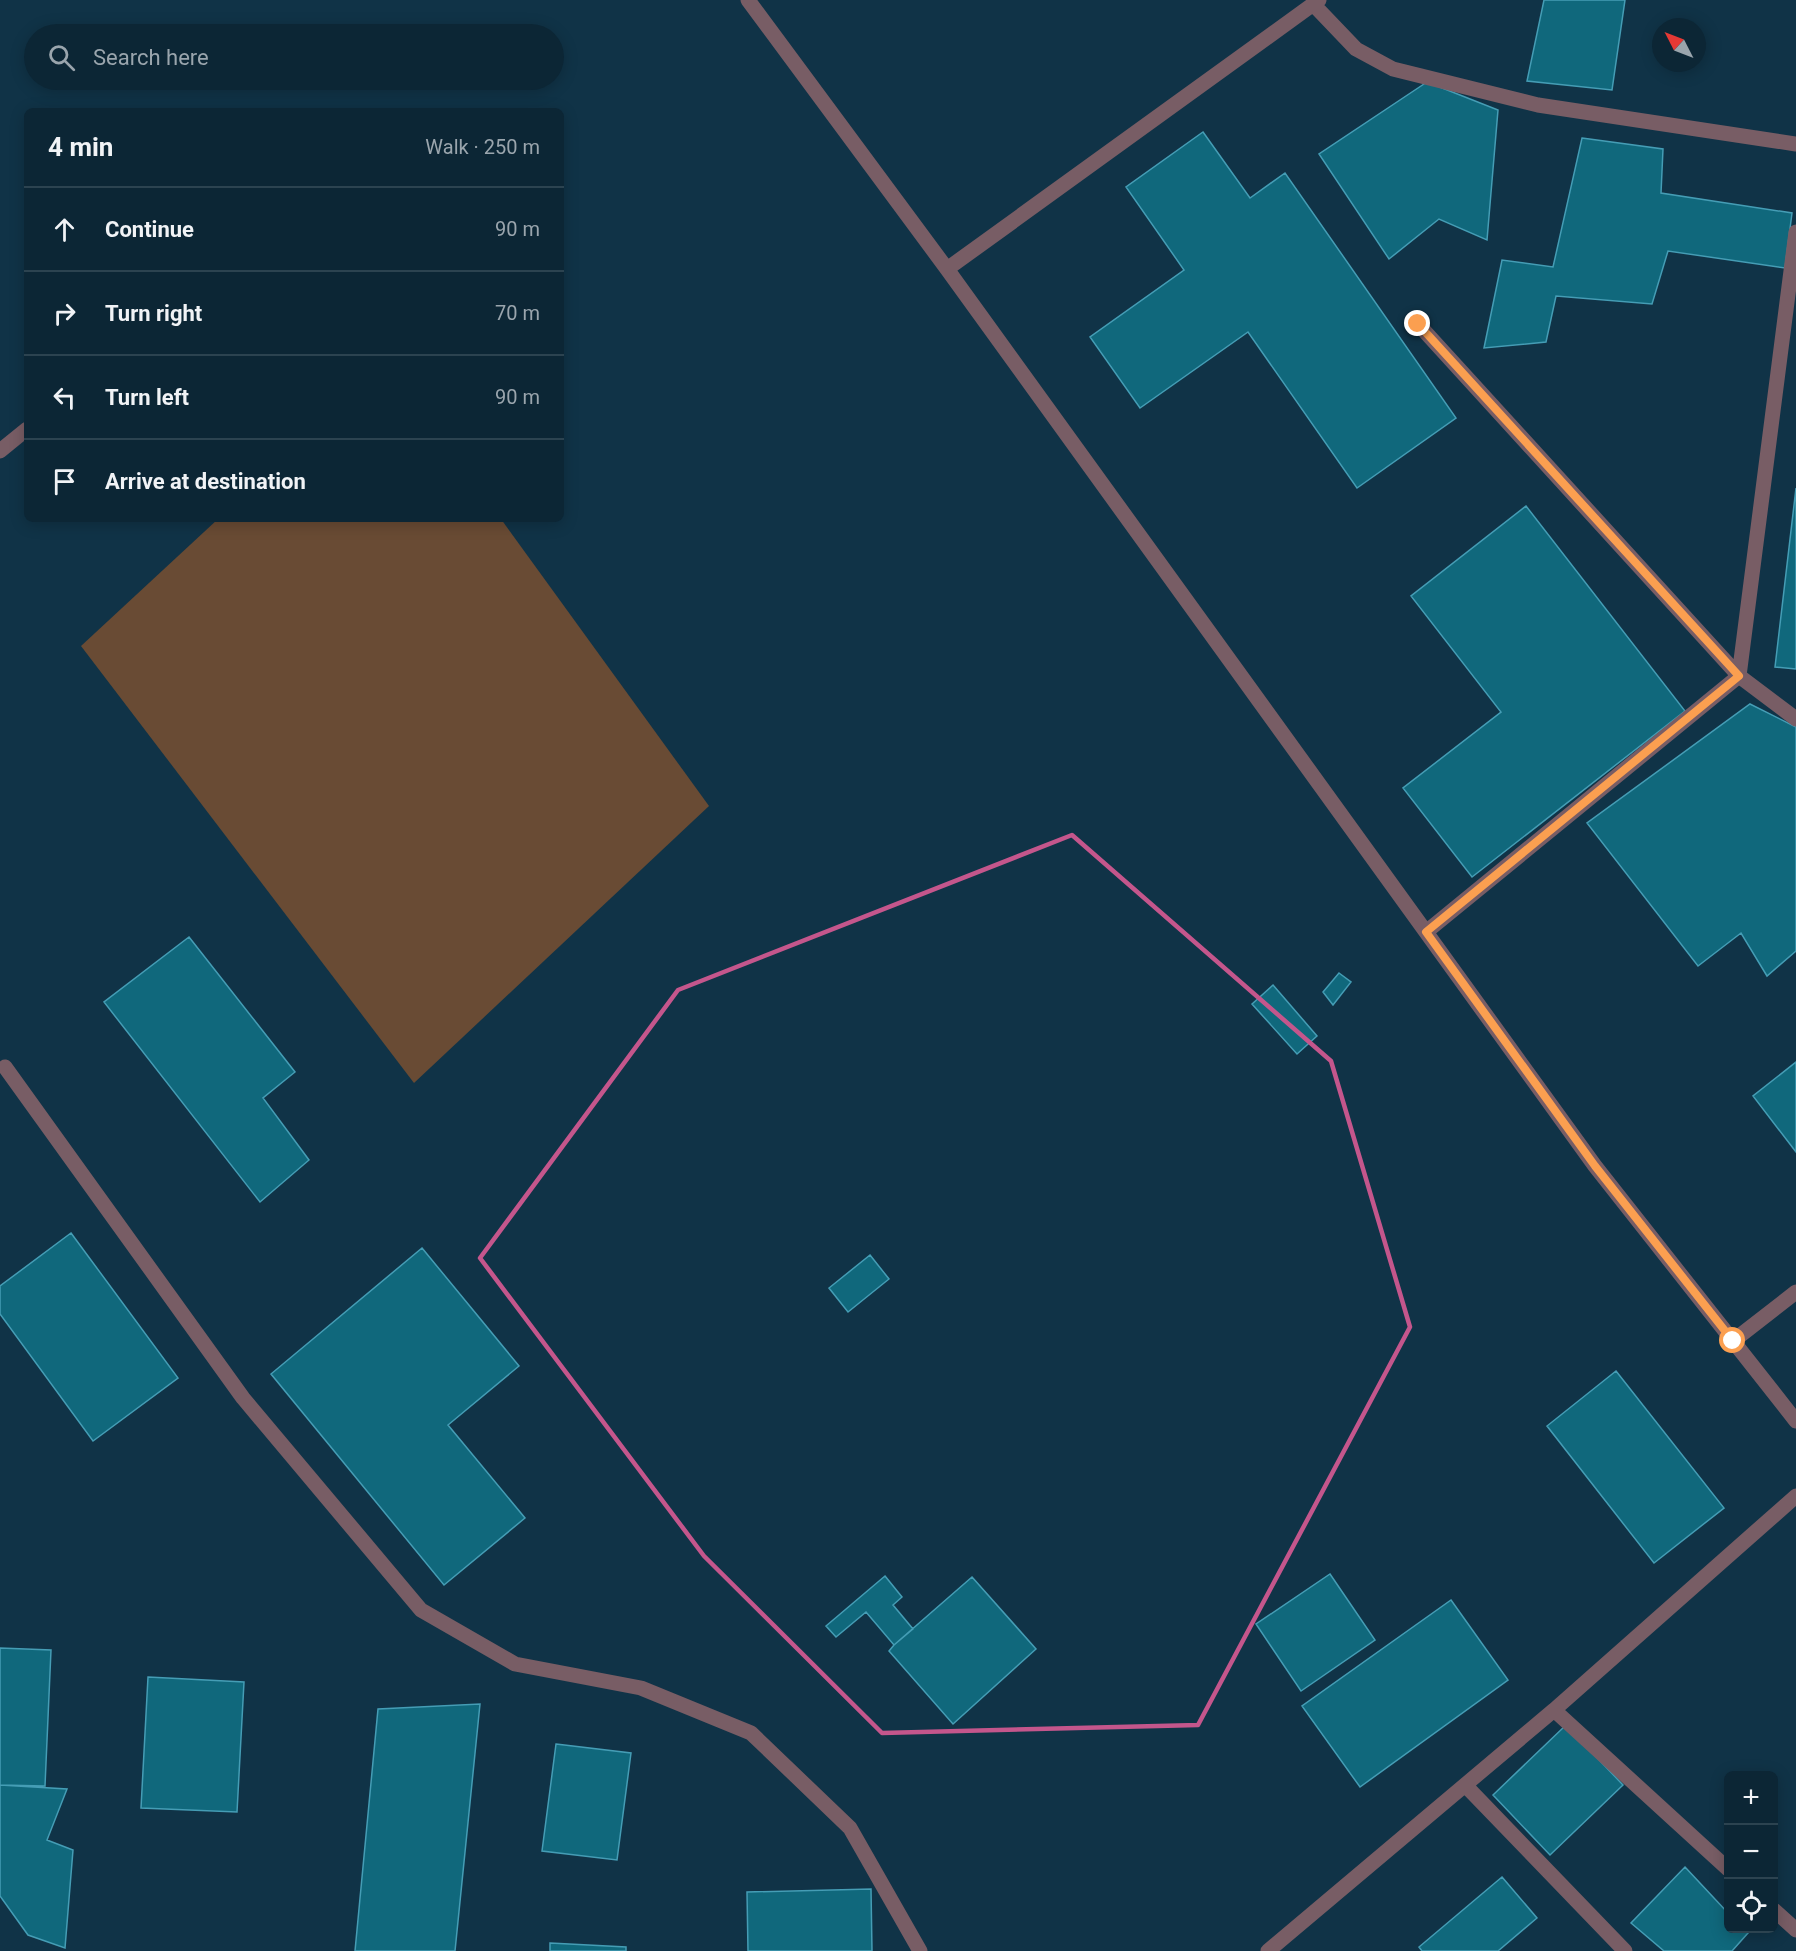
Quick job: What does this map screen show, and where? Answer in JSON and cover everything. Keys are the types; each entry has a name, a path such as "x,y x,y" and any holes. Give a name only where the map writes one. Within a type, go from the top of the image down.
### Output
{"street":[{"path":"748,0 947,269 1595,1166 1796,1421"},
{"path":"947,269 1316,2 1356,49 1394,69 1538,105 1796,144"},
{"path":"1426,932 1739,676 1796,232"},
{"path":"1418,324 1739,676 1796,719"},
{"path":"0,451 24,431"},
{"path":"5,1067 243,1398 421,1610 515,1664 641,1688 751,1733 850,1828 920,1951"},
{"path":"1733,1341 1796,1292"},
{"path":"1268,1951 1554,1710 1796,1496"},
{"path":"1554,1710 1724,1865"},
{"path":"1465,1785 1625,1951"},
{"path":"1778,1914 1796,1930"}],"highlighted area":[{"path":"1072,835 1331,1061 1410,1327 1198,1725 882,1733 704,1556 480,1258 678,990"}],"shaded area":[{"path":"215,522 503,522 709,806 414,1083 81,646"}],"building":[{"path":"1544,0 1625,0 1612,90 1527,81"},
{"path":"1427,82 1498,110 1487,240 1439,219 1389,259 1319,154"},
{"path":"1203,132 1250,198 1285,173 1456,418 1357,488 1248,332 1140,408 1090,337 1184,270 1126,187"},
{"path":"1582,138 1663,149 1661,193 1792,213 1785,268 1668,251 1652,304 1556,296 1546,342 1484,348 1502,260 1553,267"},
{"path":"1796,488 1796,669 1775,667"},
{"path":"1526,506 1685,711 1472,877 1403,788 1501,712 1411,596"},
{"path":"1750,704 1796,727 1796,951 1767,976 1741,933 1698,966 1587,823"},
{"path":"189,937 295,1072 263,1098 309,1160 260,1202 104,1002"},
{"path":"1339,973 1351,982 1333,1005 1323,992"},
{"path":"1273,985 1317,1036 1297,1054 1252,1004"},
{"path":"1796,1062 1796,1152 1753,1096"},
{"path":"71,1233 178,1378 93,1441 0,1314 0,1286"},
{"path":"422,1248 519,1366 448,1425 525,1518 444,1585 271,1374"},
{"path":"870,1255 889,1279 848,1312 829,1288"},
{"path":"1616,1371 1724,1508 1654,1563 1547,1426"},
{"path":"1330,1574 1375,1640 1301,1691 1256,1624"},
{"path":"885,1576 902,1597 893,1605 913,1629 894,1645 866,1612 836,1637 826,1626"},
{"path":"972,1577 1036,1649 953,1724 889,1651"},
{"path":"1451,1600 1508,1680 1360,1787 1302,1706"},
{"path":"0,1648 51,1650 45,1786 0,1785"},
{"path":"148,1677 244,1682 237,1812 141,1808"},
{"path":"480,1704 455,1951 355,1951 378,1709"},
{"path":"1566,1725 1623,1785 1550,1855 1493,1795"},
{"path":"556,1744 631,1753 617,1860 542,1851"},
{"path":"0,1785 67,1789 47,1840 73,1850 65,1948 28,1935 0,1896"},
{"path":"1685,1867 1724,1909 1724,1933 1748,1933 1732,1951 1664,1951 1631,1923"},
{"path":"1502,1877 1537,1918 1498,1951 1422,1951 1419,1947"},
{"path":"871,1889 872,1951 748,1951 747,1892"},
{"path":"550,1943 626,1947 626,1951 550,1951"}],"route":[{"path":"1418,324 1739,676 1426,932 1595,1166 1733,1341"}]}
